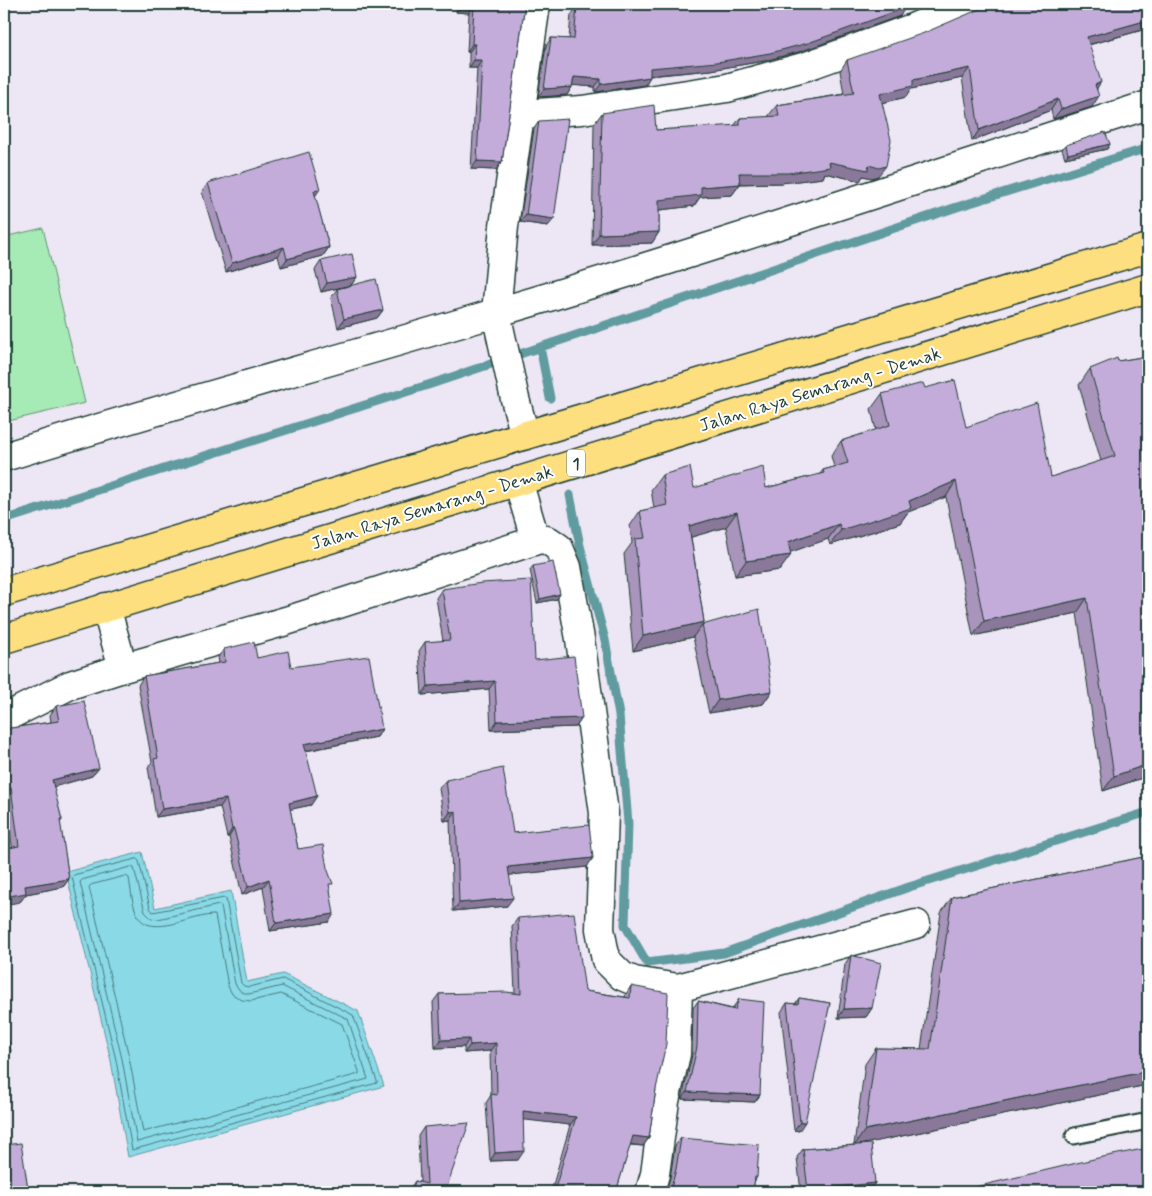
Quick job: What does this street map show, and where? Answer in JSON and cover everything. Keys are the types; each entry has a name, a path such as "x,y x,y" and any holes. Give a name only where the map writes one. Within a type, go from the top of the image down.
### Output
{"highway":[{"path":"4,592 1148,248"},
{"name":"Jalan Raya Semarang - Demak","path":"4,640 106,607 1148,288"}],"street":[{"path":"525,435 497,321 504,226 536,4"},
{"path":"521,114 582,110 727,88 807,66 910,28 968,4"},
{"path":"4,457 102,426 497,321 818,212 1148,105"},
{"path":"518,481 532,528 543,539 559,548 566,568 580,638 604,813 600,929 606,960 622,976 634,981 678,988 916,924"},
{"path":"4,718 70,685 119,654 286,621 532,528"},
{"path":"106,607 119,654"},
{"path":"650,1192 665,1101 676,1054 678,988"}],"lane":[{"path":"1074,1136 1148,1121"}],"green space":[{"path":"43,228 85,403 4,422 4,237"}],"water":[{"path":"142,852 155,908 231,891 247,982 283,974 358,1011 384,1086 128,1157 111,1061 66,872"}],"building":[{"path":"462,4 525,4 502,162 477,161 482,60 474,60 475,44 472,44 474,5"},
{"path":"627,4 904,4 905,8 808,43 770,53 717,62 650,68 650,77 601,84 601,79 574,77 572,87 544,89 551,38 574,39 577,7 628,8"},
{"path":"985,4 1148,4 1148,20 1087,37 1101,82 1095,85 1099,96 1061,109 1058,99 979,130 970,68 913,80 913,86 880,94 891,140 886,166 879,168 869,165 868,170 829,162 830,167 788,173 739,173 740,184 701,187 701,195 659,200 659,232 599,234 602,113 654,105 656,130 740,125 740,118 779,116 777,105 854,93 847,60 924,33 982,8"},
{"path":"568,119 554,219 526,215 539,121"},
{"path":"1105,132 1110,144 1068,154 1066,145"},
{"path":"309,152 320,189 314,191 329,247 287,259 284,247 232,263 208,183"},
{"path":"352,254 357,277 327,283 321,261"},
{"path":"376,279 383,310 344,319 337,289"},
{"path":"1148,356 1148,764 1114,776 1087,598 984,621 956,481 909,501 911,508 841,530 839,524 788,542 791,555 746,561 737,512 689,526 704,622 643,636 635,539 645,538 640,511 667,505 662,475 690,467 694,488 763,467 766,488 824,473 823,470 848,463 841,441 890,425 882,394 923,383 925,388 955,380 966,427 1037,403 1051,477 1115,456 1090,369 1117,358 1118,361"},
{"path":"553,562 560,594 540,599 533,566"},
{"path":"531,580 535,660 574,656 582,718 497,721 495,681 428,686 425,642 450,640 442,589 482,583"},
{"path":"759,609 772,691 718,700 702,625"},
{"path":"254,642 257,658 288,651 291,667 369,656 382,729 304,744 317,796 289,803 298,849 323,845 327,868 333,884 329,884 334,914 276,923 269,879 248,887 226,799 162,809 154,759 158,758 144,676 225,662 224,649"},
{"path":"84,701 99,768 52,780 62,820 60,820 69,879 25,886 26,893 4,897 4,849 19,846 11,788 4,789 4,729 59,721 56,706"},
{"path":"503,768 513,833 589,825 593,858 508,867 513,898 459,903 456,811 450,812 446,780"},
{"path":"1148,856 1148,1071 865,1130 876,1048 930,1049 952,897"},
{"path":"574,913 585,991 630,998 631,986 668,993 666,1044 656,1089 649,1138 633,1136 616,1192 554,1192 576,1117 523,1111 524,1151 495,1153 491,1094 497,1095 496,1043 470,1045 469,1039 441,1040 439,994 506,992 521,994 518,918"},
{"path":"851,955 881,963 872,1008 844,1009"},
{"path":"799,998 830,1003 805,1122 800,1122 787,1003 798,1004"},
{"path":"739,999 764,1002 760,1095 687,1092 697,1047 698,1001 735,1010"},
{"path":"4,1029 6,1029 11,1051 4,1053"},
{"path":"469,1123 445,1192 412,1192 415,1181 427,1184 424,1127"},
{"path":"681,1138 759,1145 757,1177 755,1177 753,1192 670,1192"},
{"path":"21,1143 28,1189 4,1192 4,1145"},
{"path":"871,1144 875,1183 808,1190 803,1149"},
{"path":"1148,1148 1148,1192 954,1192 1098,1158"}],"waterway":[{"path":"4,520 431,384 957,207 1148,148"},
{"path":"540,347 550,398"},
{"path":"570,495 580,546 605,640 619,715 628,823 625,925 647,963 724,953 909,887 1148,812"}]}
